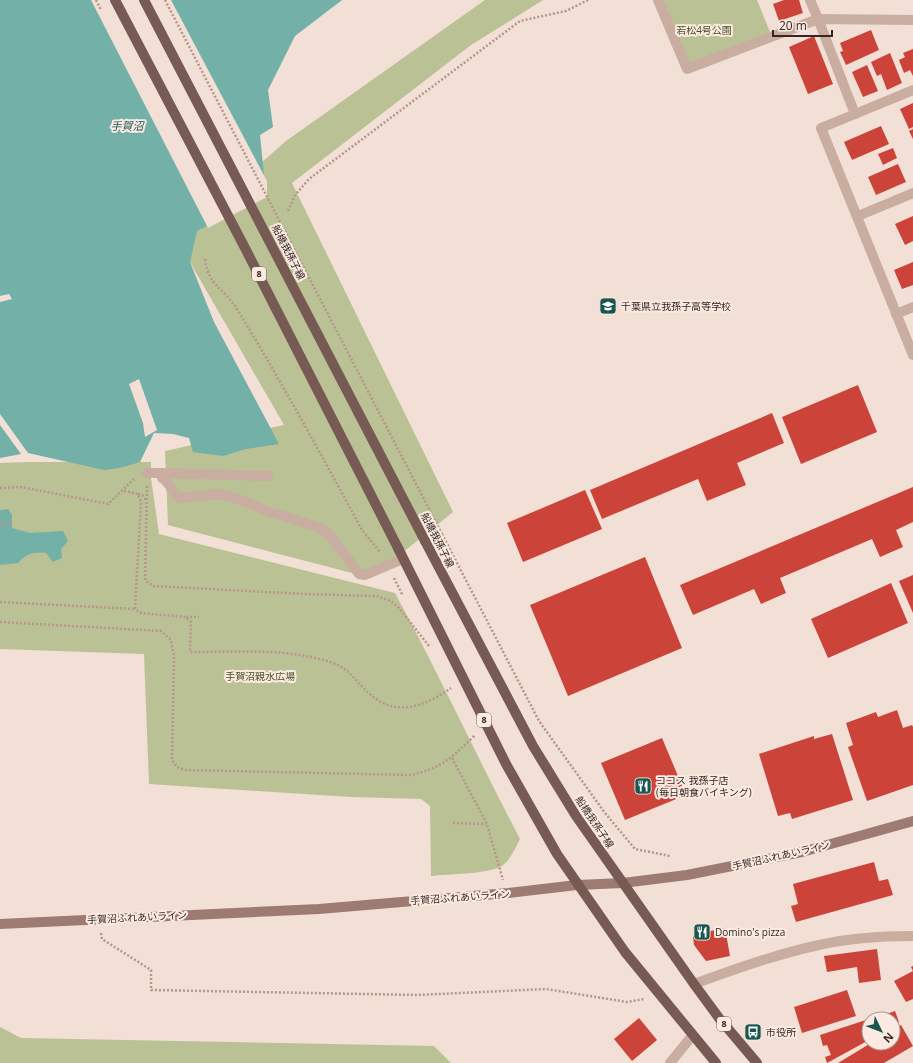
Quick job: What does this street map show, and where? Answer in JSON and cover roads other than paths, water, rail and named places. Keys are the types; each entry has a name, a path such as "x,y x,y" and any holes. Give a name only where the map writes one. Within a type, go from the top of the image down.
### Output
{"main road":[{"name":"8","path":"115,0 245,248 506,764 539,825 577,885 625,952 692,1036 716,1063"},
{"name":"船橋我孫子線","path":"144,0 533,746 576,816 694,984 719,1018 756,1063"}],"street":[{"path":"658,0 687,70 818,19 913,20"},
{"path":"810,0 856,114"},
{"path":"913,90 821,128 858,216 913,355"},
{"path":"858,216 913,193"},
{"path":"896,314 913,307"},
{"path":"148,473 268,476"},
{"path":"160,473 162,478 169,483 172,492 180,498 220,494 244,501 269,512 306,522 323,529 359,574 365,575 401,554"},
{"name":"手賀沼ふれあいライン","path":"0,924 319,909 508,893 577,885 623,883 687,875 802,852 913,821"},
{"path":"694,984 820,944 876,936 913,936"},
{"path":"670,1063 692,1036"}],"water":[{"name":"手賀沼","path":"0,0 342,0 295,36 268,90 273,127 260,135 266,195 197,231 190,262 214,322 279,444 246,449 223,456 193,452 189,438 173,434 154,433 140,462 120,468 104,470 28,453 0,414 0,302 12,299 9,294 0,296"},
{"path":"0,425 21,454 0,458"},
{"path":"8,509 12,515 12,528 30,533 63,531 68,541 61,549 62,558 53,562 46,553 34,553 27,555 18,563 0,565 0,510"}],"place":[{"name":"千葉県立我孫子高等学校","path":"608,306"},
{"name":"ココス 我孫子店 (毎日朝食バイキング)","path":"643,786"},
{"name":"Domino's pizza","path":"702,932"},
{"name":"市役所","path":"753,1032"}],"park label":[{"name":"若松4号公園","path":"704,30"},
{"name":"手賀沼親水広場","path":"260,676"}]}
